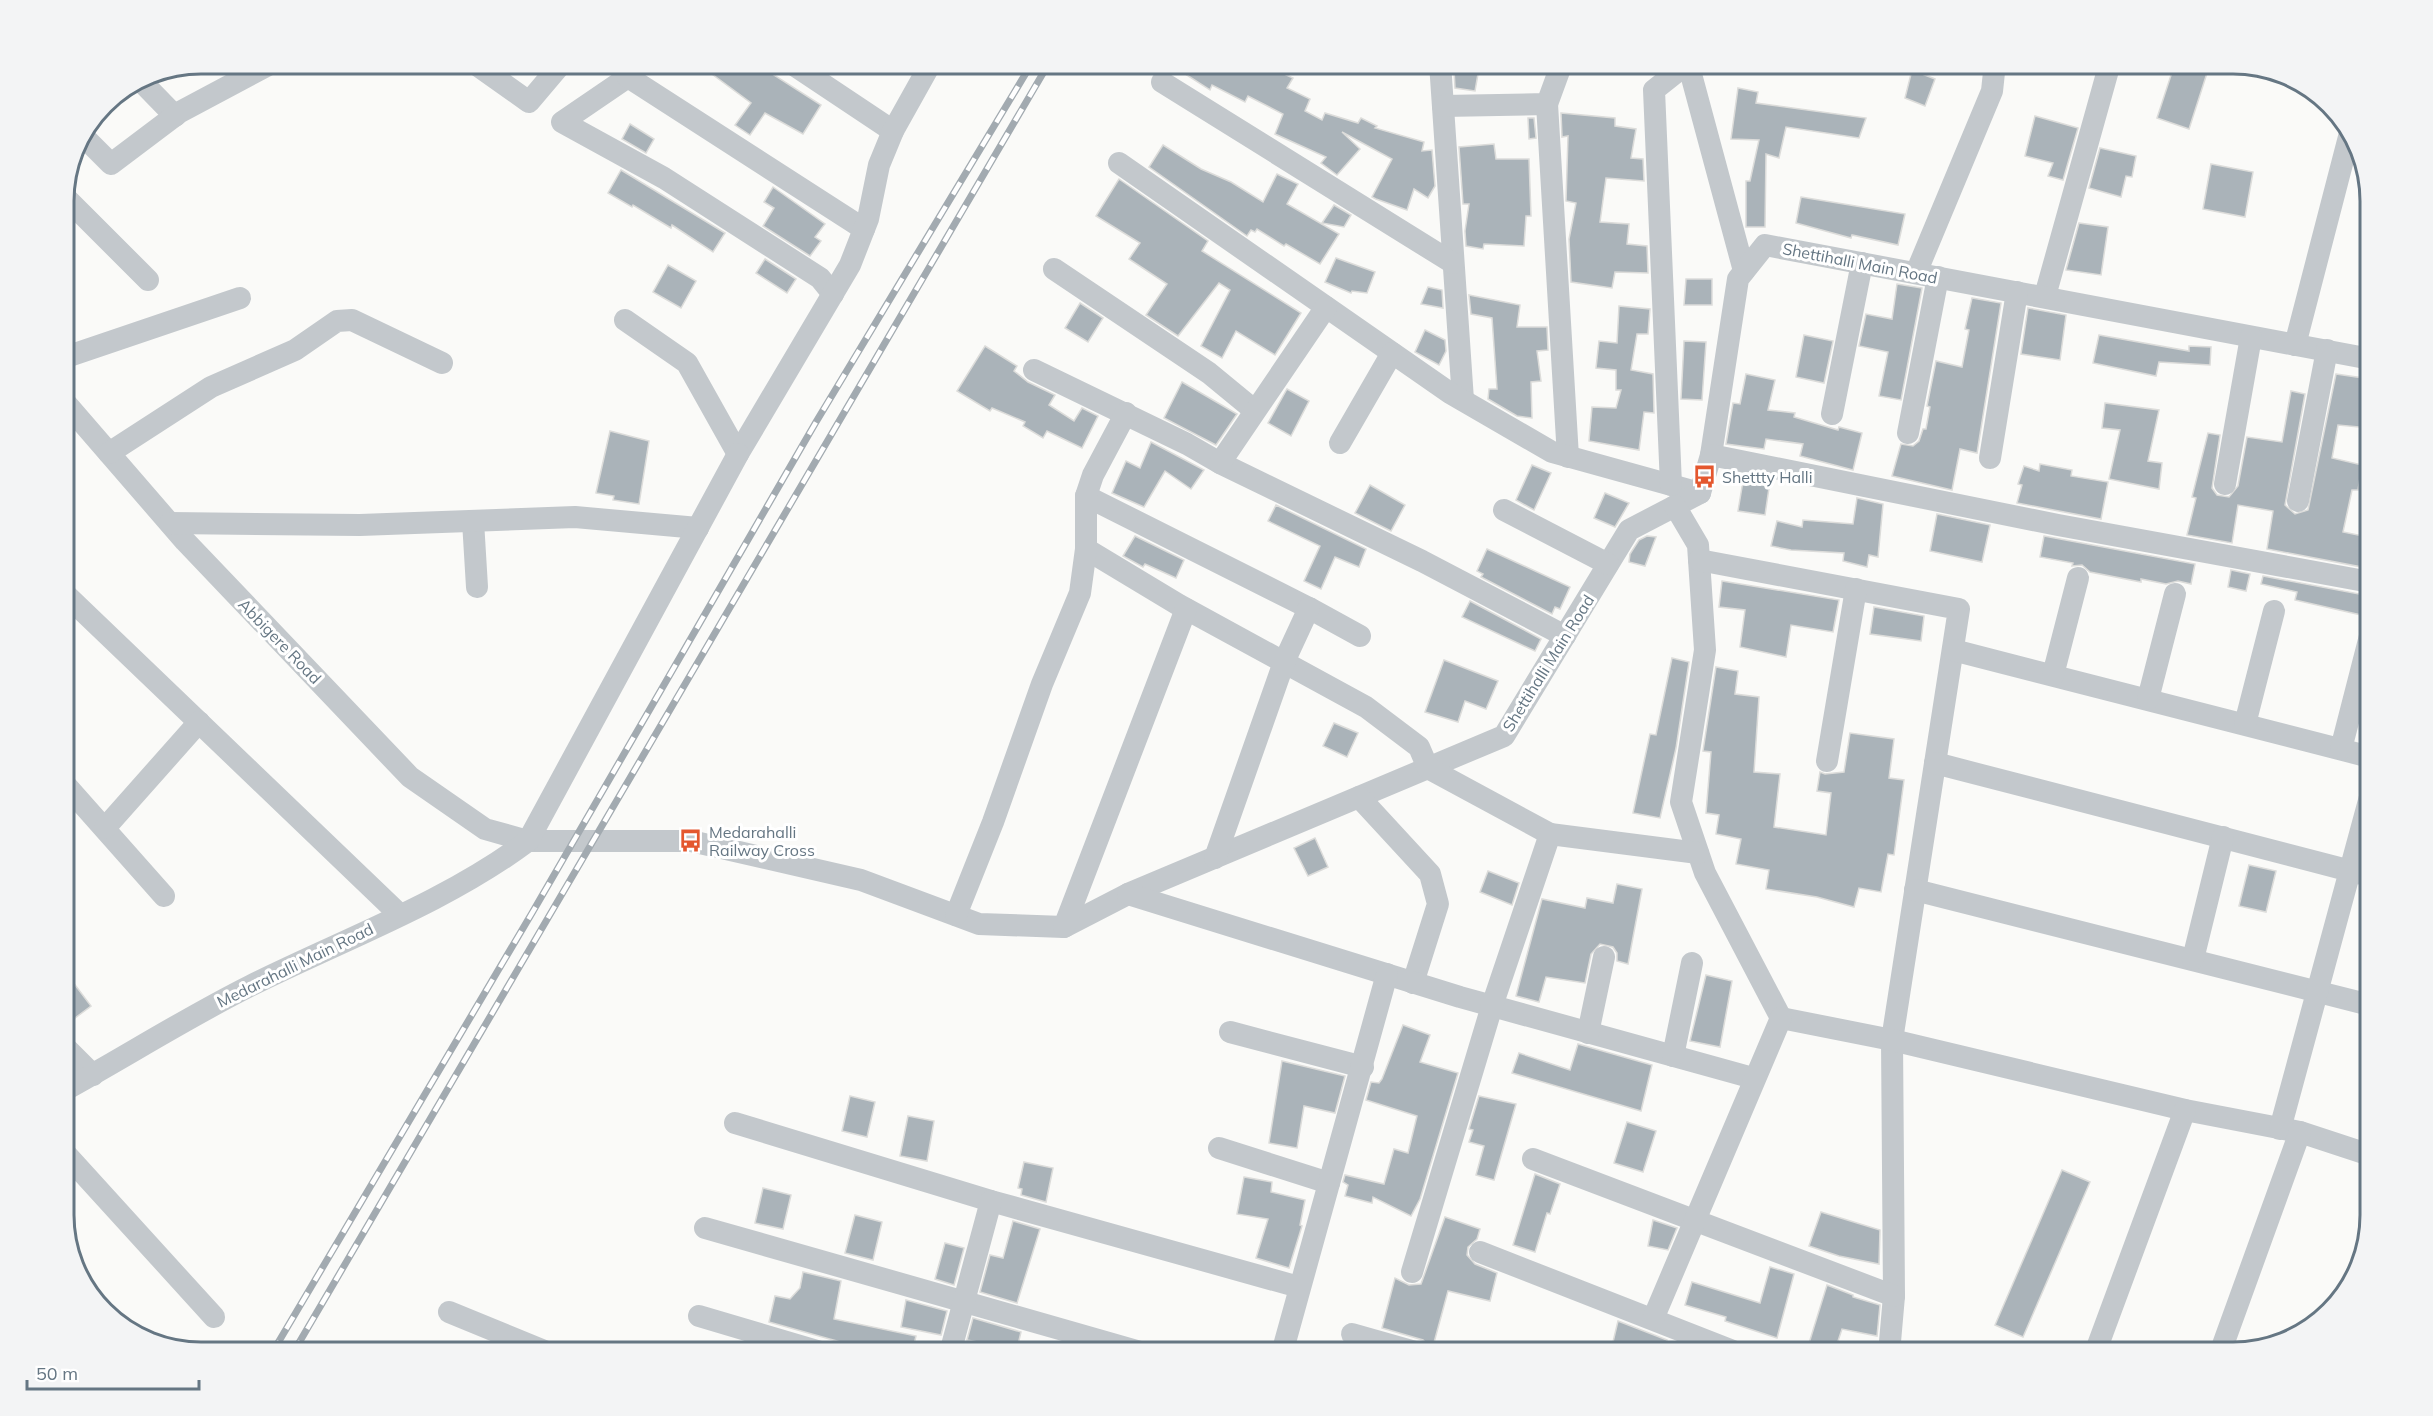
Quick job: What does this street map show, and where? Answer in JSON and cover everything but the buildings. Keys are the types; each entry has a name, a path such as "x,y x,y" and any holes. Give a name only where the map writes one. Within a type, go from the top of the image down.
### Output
{"street":[{"path":"88,141 111,164 175,116 250,74"},
{"path":"490,74 529,102 553,74"},
{"path":"628,74 562,122 664,178 820,278 833,294"},
{"path":"640,74 864,229"},
{"path":"808,74 893,131"},
{"path":"528,841 738,454 850,265 864,229 879,165 893,131 925,74"},
{"path":"1441,74 1462,400"},
{"path":"1558,74 1547,104 1568,457"},
{"path":"1674,74 1654,90 1673,496 1698,545 1705,650 1681,802 1705,873 1781,1018"},
{"path":"1691,74 1744,271"},
{"path":"1908,433 1927,275 1992,91 1994,74"},
{"path":"2045,296 2107,74"},
{"path":"1162,82 1453,263"},
{"path":"146,86 175,116"},
{"path":"1443,106 1547,104"},
{"path":"2295,345 2347,146"},
{"path":"1119,163 1462,400 1552,452 1673,496"},
{"path":"74,206 148,280"},
{"name":"Shettihalli Main Road","path":"528,841 691,841 861,880 979,924 1064,927 1128,894 1503,736 1629,530 1673,496 1700,493 1711,455 1738,279 1765,245 2359,357"},
{"path":"1832,414 1862,263"},
{"path":"1053,269 1209,373 1254,410"},
{"path":"1990,458 2017,292"},
{"path":"74,354 240,298"},
{"path":"1220,463 1326,307"},
{"path":"109,453 211,387 295,350 337,321 351,320 442,363"},
{"path":"625,321 687,363 738,454"},
{"path":"2225,484 2252,337"},
{"path":"2298,501 2327,350"},
{"path":"1340,443 1392,353"},
{"path":"1034,370 1126,413 1220,463 1422,561 1565,636"},
{"name":"Abbigere Road","path":"74,413 170,523 410,777 485,829 528,841"},
{"path":"956,915 990,831 1042,684 1080,593 1086,549 1086,496 1093,475 1126,413"},
{"path":"1711,455 2058,525 2359,580"},
{"path":"1086,496 1360,636"},
{"path":"1504,510 1608,564"},
{"path":"170,523 360,525 575,517 698,528"},
{"path":"473,521 477,587"},
{"path":"1086,549 1186,609 1366,707 1419,747 1428,768 1550,834 1698,853"},
{"path":"1700,560 1959,609 1892,1040 1894,1296 1890,1342"},
{"path":"2053,675 2078,578"},
{"path":"1827,762 1856,589"},
{"path":"2148,699 2175,594"},
{"path":"74,603 399,914"},
{"path":"1215,858 1284,662 1309,608"},
{"path":"1064,927 1186,609"},
{"path":"2244,724 2274,611"},
{"path":"1953,650 2360,754"},
{"path":"2341,749 2359,677"},
{"path":"105,828 199,722"},
{"path":"1935,763 2360,873"},
{"path":"74,794 164,896"},
{"path":"1359,797 1430,874 1438,904 1413,982"},
{"path":"1412,1272 1492,1006 1550,834"},
{"path":"2193,959 2223,837"},
{"name":"Medarahalli Main Road","path":"74,1085 248,987 498,863 528,841"},
{"path":"2223,1342 2290,1130 2319,990 2360,874"},
{"path":"1915,890 2360,1002"},
{"path":"1128,894 1492,1006 1753,1078"},
{"path":"1588,1032 1604,957"},
{"path":"1673,1056 1692,963"},
{"path":"1285,1342 1387,974"},
{"path":"1781,1018 1892,1040 2185,1110 2290,1130 2360,1152"},
{"path":"1653,1320 1753,1078 1781,1018"},
{"path":"1230,1032 1363,1066"},
{"path":"74,1056 93,1075"},
{"path":"2099,1342 2185,1110"},
{"path":"735,1123 991,1201 1299,1287"},
{"path":"1219,1148 1329,1183"},
{"path":"1533,1159 1894,1296"},
{"path":"74,1163 214,1317"},
{"path":"953,1342 991,1201"},
{"path":"705,1228 1105,1342"},
{"path":"1480,1252 1710,1342"},
{"path":"449,1312 522,1342"},
{"path":"699,1316 787,1342"},
{"path":"1352,1334 1380,1342"}],"railway":[{"path":"278,1342 532,913 816,422 1025,74"},
{"path":"299,1342 1043,74"}],"place":[{"name":"Shettty Halli","path":"1704,477"},
{"name":"Medarahalli Railway Cross","path":"691,841"}]}
